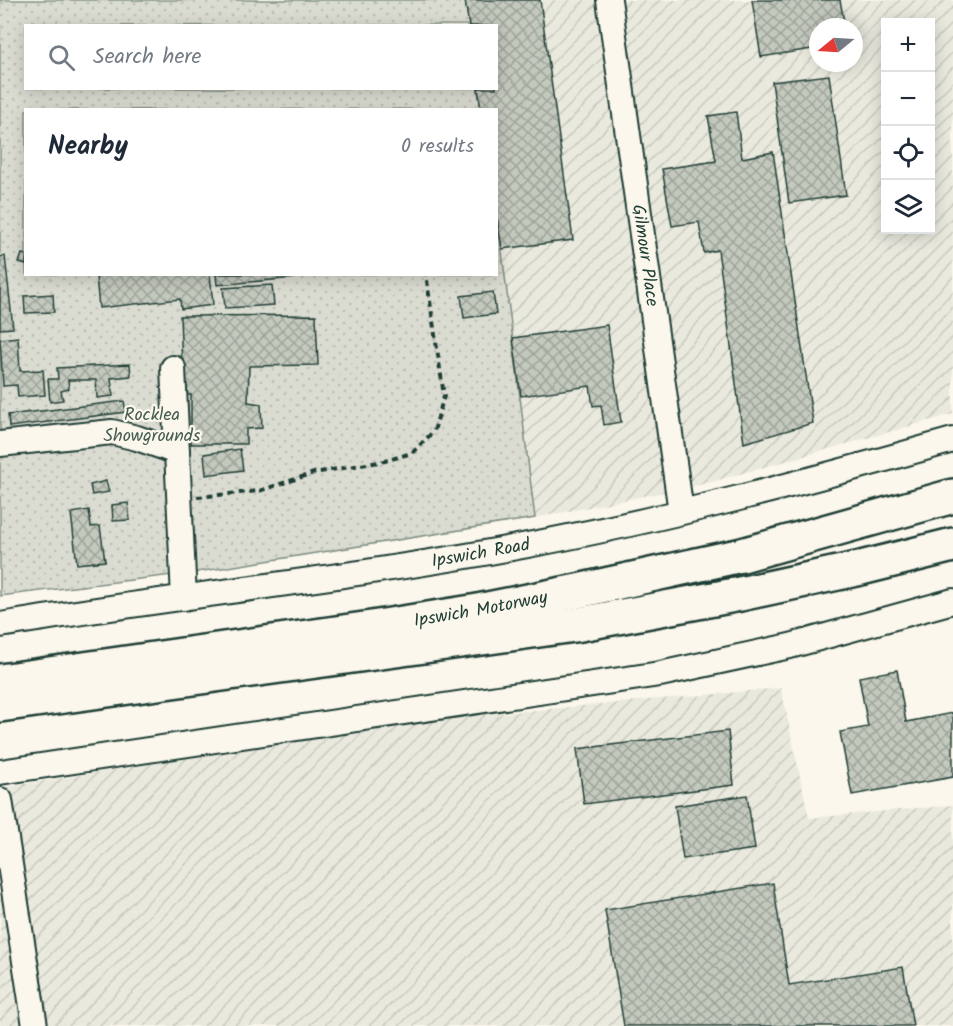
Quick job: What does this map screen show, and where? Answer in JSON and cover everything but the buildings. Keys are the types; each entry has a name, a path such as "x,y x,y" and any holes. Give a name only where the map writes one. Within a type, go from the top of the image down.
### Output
{"highway":[{"name":"Ipswich Motorway","path":"0,681 489,609 657,575 742,555 953,496"},
{"name":"Ipswich Motorway","path":"0,705 575,625 762,590 953,545"}],"street":[{"name":"Gilmour Place","path":"609,0 681,512"},
{"path":"173,368 184,598"},
{"path":"0,444 112,432 137,438 177,453"},
{"name":"Ipswich Road","path":"0,625 442,560 582,534 814,480 953,440"},
{"path":"0,772 660,674 790,646 953,601"},
{"path":"0,800 35,1026"}],"path":[{"path":"179,498 259,491 314,473 385,461 412,453 434,431 444,396 426,276"}],"shaded area":[{"path":"465,0 953,0 953,414 704,484 535,518 498,220 498,24 494,24"},
{"path":"781,688 809,818 953,805 953,1026 0,1026 0,788 426,720"}],"green space":[{"name":"Rocklea Showgrounds","path":"0,0 465,0 469,24 24,24 24,90 478,90 481,108 24,108 24,276 498,276 498,220 535,518 197,572 0,596"}]}
